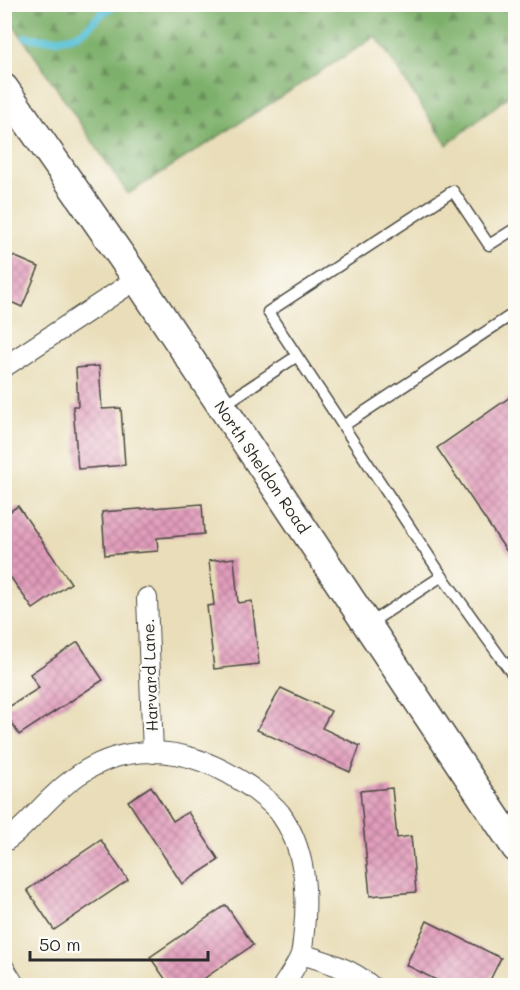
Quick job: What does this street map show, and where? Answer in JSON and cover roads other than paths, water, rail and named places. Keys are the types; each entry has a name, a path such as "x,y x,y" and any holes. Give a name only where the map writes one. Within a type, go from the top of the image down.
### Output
{"street":[{"name":"North Sheldon Road","path":"4,88 137,279 516,848"},
{"path":"4,367 137,279"},
{"name":"Harvard Lane.","path":"147,598 153,753"},
{"path":"4,842 17,834 71,780 95,765 128,754 163,752 197,759 232,774 279,813 298,848 304,873 306,908 301,954 283,986"},
{"path":"301,954 335,965 371,986"},
{"path":"4,968 15,986"}],"lane":[{"path":"516,228 489,245 453,191 268,312 442,576 516,679"},
{"path":"342,426 516,312"},
{"path":"222,406 297,356"},
{"path":"367,625 442,576"}],"waterway":[{"path":"26,37 49,39 73,36 86,29 105,11 120,4"}]}
